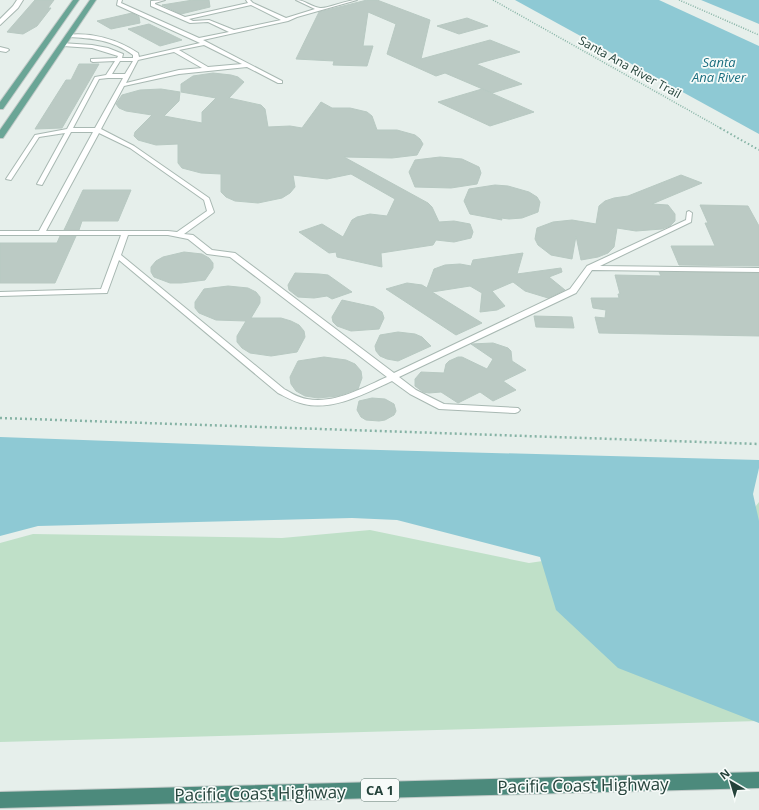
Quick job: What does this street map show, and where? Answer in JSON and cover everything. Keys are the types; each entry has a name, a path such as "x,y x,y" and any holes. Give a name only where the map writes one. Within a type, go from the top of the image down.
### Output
{"highway":[{"name":"Pacific Coast Highway","path":"0,800 759,780"}],"main road":[{"path":"0,107 76,0"},
{"path":"0,136 93,0"},
{"path":"48,40 66,40"}],"street":[{"path":"0,23 16,7 20,0"}],"lane":[{"path":"120,0 119,4 199,40 280,82"},
{"path":"163,0 154,2 153,5 192,22 209,21 234,32"},
{"path":"298,0 319,10"},
{"path":"199,40 286,20 295,16 356,0"},
{"path":"184,19 250,2 286,20"},
{"path":"163,14 170,13"},
{"path":"149,18 156,16"},
{"path":"42,232 136,59 136,54 125,46 108,39 66,40"},
{"path":"66,40 104,47 121,55 108,76"},
{"path":"92,60 136,59 205,43"},
{"path":"175,50 207,69"},
{"path":"123,85 179,72 249,65"},
{"path":"40,184 97,78 108,76 128,76"},
{"path":"9,179 37,136 70,130 98,130 132,147 207,199 211,212 178,235"},
{"path":"117,255 281,391 306,402 323,402 359,393 573,291 590,268 689,221 689,213"},
{"path":"0,233 168,233 190,237 210,252 232,255 413,392 442,407 515,410"},
{"path":"0,294 104,291 125,233"},
{"path":"590,268 759,270"}],"path":[{"name":"Santa Ana River Trail","path":"493,0 759,150"},
{"path":"679,0 759,35"},
{"path":"0,418 759,444"}],"green space":[{"path":"759,502 759,721 0,742 0,543 33,534 282,538 370,530 529,563 735,533"}],"water":[{"name":"Santa Ana River","path":"515,0 659,0 759,46 759,134"},
{"path":"701,0 759,0 759,24 752,21"},
{"path":"0,437 306,448 759,460 759,468 753,494 759,521 759,723 618,668 556,610 540,557 397,520 352,518 38,526 0,536"}],"building":[{"path":"35,0 54,0 48,8 51,8 37,26 23,34 7,32"},
{"path":"193,0 209,0 210,7 181,14 162,5"},
{"path":"367,0 377,0 430,20 421,59 490,40 520,52 476,64 522,84 492,93 445,73 436,76 387,54 396,24 368,12 363,46 373,46 367,66 333,65 334,61 296,59 319,12"},
{"path":"132,13 139,17 140,23 111,29 97,21"},
{"path":"467,18 488,26 459,34 437,26"},
{"path":"149,24 182,40 160,46 128,29"},
{"path":"79,64 99,64 62,128 35,129 66,80 71,80"},
{"path":"213,73 238,77 244,82 229,98 261,105 265,109 268,127 290,126 302,128 321,102 332,108 350,108 367,112 372,116 377,130 397,130 415,135 423,144 417,155 392,158 344,157 428,203 432,207 439,222 454,221 470,224 473,232 471,238 454,242 436,240 433,245 381,253 382,267 337,257 336,252 329,253 299,232 322,224 343,237 352,220 357,217 370,214 387,216 395,199 351,174 327,179 293,175 295,187 290,193 282,198 258,203 235,201 226,197 221,192 221,174 201,173 182,168 178,163 178,144 156,145 138,140 134,136 135,132 152,115 126,111 119,108 116,104 122,95 140,90 161,89 180,92 179,101 164,116 202,123 202,112 216,98 181,92 181,84 193,76"},
{"path":"482,89 534,112 490,126 438,102"},
{"path":"440,157 462,159 479,167 481,173 477,184 451,188 415,187 409,172 415,160"},
{"path":"681,175 702,183 652,204 668,205 675,214 675,221 670,226 662,229 636,231 617,228 614,247 608,253 598,257 581,260 576,236 572,259 551,255 538,245 535,239 537,228 553,222 572,220 596,224 599,206 605,201 628,196"},
{"path":"495,185 508,186 529,192 537,197 540,202 538,212 522,218 501,218 502,220 470,214 464,201 469,189"},
{"path":"83,190 131,190 118,221 82,221 79,230 64,230"},
{"path":"700,205 748,206 759,226 759,266 679,265 671,246 715,246 705,223 708,223"},
{"path":"60,236 76,236 55,283 0,283 0,243 57,243"},
{"path":"184,252 202,254 209,258 213,263 213,268 205,280 170,283 154,277 151,272 151,267 156,261 163,257"},
{"path":"523,253 517,274 561,268 562,272 549,277 565,290 548,298 525,291 513,282 492,291 505,306 497,310 480,312 482,293 470,286 432,292 482,323 456,335 386,289 407,283 422,285 427,288 434,269 445,265 460,264 471,266 473,260"},
{"path":"659,272 759,273 759,336 599,333 595,317 605,318 606,310 593,308 591,298 619,298 618,294 620,294 615,275 661,276"},
{"path":"295,273 328,275 352,292 332,299 327,296 314,298 298,297 289,290 288,285"},
{"path":"228,286 248,288 256,292 260,297 260,303 251,318 281,318 299,325 304,331 305,337 297,352 271,356 250,353 242,348 237,342 237,336 246,321 216,320 199,313 195,308 195,302 204,289"},
{"path":"342,300 374,307 382,312 384,318 379,329 351,331 337,326 333,322 332,317"},
{"path":"534,316 572,317 574,328 536,327"},
{"path":"398,332 415,334 422,337 431,346 398,361 380,356 376,351 375,346 380,335"},
{"path":"493,343 508,348 511,351 512,361 526,370 503,381 516,390 493,401 480,392 458,403 441,392 423,392 415,386 415,379 421,372 444,373 446,364 458,357 462,357 487,369 493,359 471,344"},
{"path":"324,357 346,360 355,364 361,371 362,378 358,389 338,396 318,398 305,396 296,391 291,384 290,377 298,361"},
{"path":"372,398 385,399 394,404 396,411 394,415 385,420 379,421 366,420 361,417 357,410 359,401"}]}
